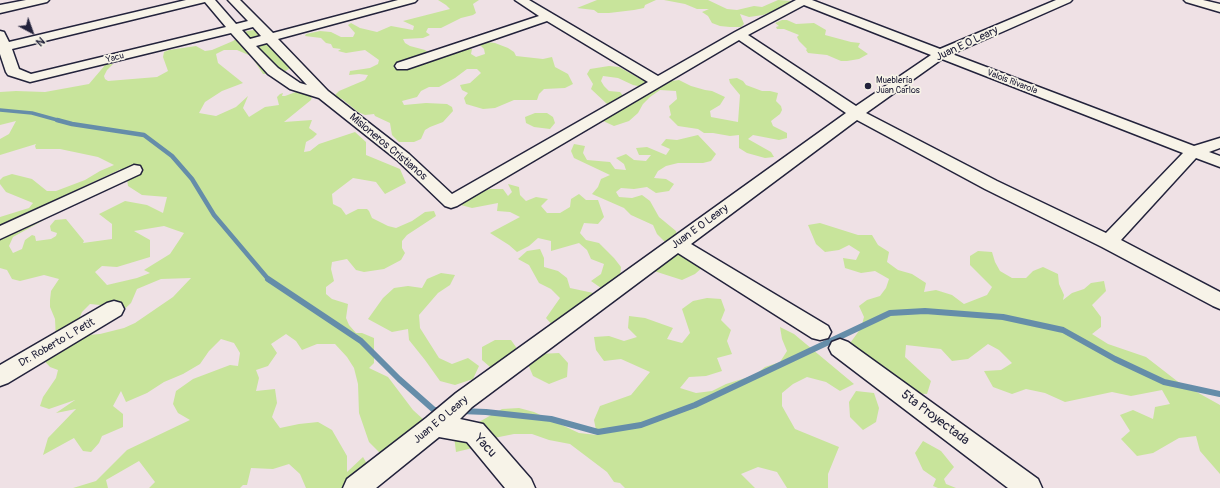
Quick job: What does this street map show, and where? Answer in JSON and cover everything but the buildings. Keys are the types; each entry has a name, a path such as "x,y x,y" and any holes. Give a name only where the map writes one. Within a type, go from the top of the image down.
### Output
{"street":[{"path":"0,9 43,0"},
{"path":"3,41 201,0"},
{"name":"Misioneros Cristianos","path":"209,0 247,44 273,71 295,86 323,94"},
{"name":"Misioneros Cristianos","path":"234,0 323,94 403,157 451,202 658,82"},
{"path":"247,44 411,0"},
{"path":"521,0 658,82 739,35 804,0"},
{"name":"Valois Rivarola","path":"804,0 1220,162"},
{"name":"Juan E O Leary","path":"356,488 439,422 464,400 856,113 940,54 1066,0"},
{"path":"1190,0 1220,8"},
{"path":"402,66 549,16"},
{"name":"Yacu","path":"3,41 13,72 30,78 256,24"},
{"path":"739,35 856,113 991,185 1109,242 1220,301"},
{"path":"1109,242 1193,152 1220,143"},
{"path":"0,233 134,170"},
{"path":"677,244 820,332"},
{"name":"Dr. Roberto L Petit","path":"0,376 114,309"},
{"name":"5ta Proyectada","path":"840,348 1030,488"},
{"name":"Yacu","path":"439,422 474,432 522,488"}],"green space":[{"path":"438,0 479,0 473,4 476,13 473,15 461,18 441,28 428,28 426,32 430,35 423,38 403,39 405,43 425,50 429,53 472,49 471,54 476,57 485,54 484,49 480,45 486,42 495,43 508,48 514,52 516,56 543,59 552,57 555,67 568,74 573,84 565,88 544,89 539,94 537,100 514,100 495,108 483,109 466,104 464,98 468,93 462,90 460,85 470,83 481,73 477,69 467,69 439,87 429,87 421,91 417,97 402,101 404,105 426,103 447,104 452,107 453,111 443,122 425,130 421,139 414,142 399,142 392,135 390,123 375,116 374,114 365,115 358,112 342,99 334,96 339,91 365,80 368,75 349,75 350,71 370,68 378,64 379,60 365,50 346,53 338,51 341,49 333,48 331,44 326,43 321,38 305,36 306,34 320,31 331,32 341,37 353,37 355,33 348,25 351,23 360,28 377,32 391,26 413,30 414,26 403,21 450,9"},
{"path":"597,0 656,0 645,5 644,8 609,13 598,13 594,10 577,8"},
{"path":"664,0 708,0 727,9 737,10 754,6 762,7 778,0 793,1 782,8 763,15 749,17 740,14 744,24 741,27 730,27 712,23 708,16 702,12 709,9 697,9 685,4"},
{"path":"782,20 787,20 796,24 814,23 826,30 825,35 860,43 858,47 868,54 859,59 841,61 827,55 808,53 806,50 807,49 797,37 799,35 784,29 777,29 776,27 779,26 775,23"},
{"path":"254,30 261,33 295,65 284,72 277,74 263,74 251,56 237,50 224,50 216,54 218,63 243,83 222,91 205,102 199,113 216,116 236,107 248,96 243,108 249,117 265,107 279,105 277,97 280,94 283,93 282,96 285,96 301,90 314,89 311,100 284,122 312,120 309,128 317,134 306,142 304,152 310,151 319,144 355,132 366,142 366,155 400,169 406,183 385,194 376,182 353,178 332,194 333,204 341,208 346,215 358,209 367,209 372,218 388,226 396,228 412,221 425,212 434,211 436,216 407,235 402,241 402,248 405,253 401,260 384,269 364,272 356,270 347,259 332,262 331,269 334,281 326,287 326,294 332,299 348,304 346,318 349,325 356,333 362,333 374,338 374,363 369,368 388,377 413,410 424,420 399,453 380,453 369,442 359,413 358,384 354,368 347,357 335,344 317,344 302,350 296,341 286,334 271,344 277,353 268,366 256,370 259,378 256,391 275,389 277,403 272,417 280,428 318,422 332,430 347,456 347,472 363,457 371,471 350,488 306,488 300,474 289,464 273,469 251,468 247,485 243,485 240,488 149,488 155,482 139,461 106,480 108,488 73,488 96,481 127,450 190,420 178,413 173,404 176,391 193,379 230,365 238,366 240,353 234,343 221,339 209,351 200,364 183,374 164,382 147,393 126,402 121,391 113,406 123,414 123,427 102,436 99,443 91,452 83,451 74,438 43,455 48,438 76,409 56,413 75,400 49,409 40,406 43,397 56,378 58,370 50,367 40,356 56,340 55,319 50,307 50,300 51,291 59,279 44,275 20,281 12,279 7,270 0,268 0,231 45,216 46,218 42,221 13,237 9,246 13,253 22,249 25,240 32,235 35,236 36,241 51,239 56,236 57,233 51,231 50,226 55,220 66,219 84,241 83,243 112,239 112,224 99,214 125,201 147,205 163,213 167,197 142,195 128,186 126,172 121,169 0,226 0,217 29,208 33,203 6,192 0,184 0,180 3,177 12,174 32,179 47,191 56,191 85,180 114,165 98,157 60,149 36,149 36,144 0,155 0,139 9,134 16,121 0,125 0,92 45,92 89,84 106,64 113,64 104,76 108,81 157,77 168,71 163,57 164,52 196,46 205,51 212,50 233,41 247,31","holes":["164,226 184,233 170,254 144,270 150,273 137,278 107,285 95,272 102,266 117,267 150,257 150,240 134,231","191,278 173,297 135,323 124,328 100,334 89,335 82,332 79,319 82,312 90,304 100,305 115,318 131,303 137,289 161,279"]},
{"path":"609,66 619,67 646,82 643,87 633,85 618,78 603,76 601,81 609,91 620,92 624,97 607,104 591,89 593,84 587,74 590,69"},
{"path":"737,78 743,81 746,85 762,91 778,93 776,101 781,106 782,110 780,114 771,121 773,126 787,133 787,138 779,140 753,135 748,139 771,152 774,157 765,158 747,153 739,148 739,135 730,136 704,133 698,129 678,126 669,117 671,115 669,106 677,99 676,91 660,90 643,104 638,113 629,121 614,126 601,120 664,82 679,80 691,86 712,91 725,97 720,105 710,111 711,117 738,122 740,95 730,83 729,79"},
{"path":"535,113 547,113 553,117 555,123 550,129 534,127 526,123 525,117"},
{"path":"698,135 716,154 711,161 703,163 678,163 666,166 658,171 654,178 666,179 674,184 669,191 656,193 647,187 634,189 621,188 616,192 619,197 632,198 642,195 650,201 659,217 676,231 678,241 665,242 657,234 653,225 631,215 624,208 592,194 598,187 601,179 610,175 574,158 571,151 574,144 585,146 583,153 587,160 610,162 615,169 626,170 624,164 616,158 626,154 634,160 646,161 651,155 639,155 636,148 647,147 666,155 670,149 661,145 666,139 677,140"},
{"path":"508,184 519,187 520,195 526,201 536,197 548,199 541,206 547,213 560,213 570,207 571,199 579,194 586,200 598,200 604,217 598,224 584,223 580,233 586,240 599,243 621,267 620,278 616,290 601,288 591,281 601,274 604,264 591,259 587,250 579,243 551,251 551,241 538,238 529,246 517,252 490,233 520,217 510,212 497,211 498,203 472,208 461,205 467,197 490,189 503,189 508,196 512,192"},
{"path":"820,223 858,235 872,235 878,245 889,252 887,262 898,270 912,274 926,283 924,292 936,290 952,295 964,304 987,295 992,287 970,265 970,256 978,251 992,252 1000,271 1012,278 1026,278 1033,271 1043,267 1058,274 1059,284 1064,295 1063,300 1072,293 1084,289 1091,283 1104,281 1106,291 1092,305 1101,317 1101,327 1092,334 1108,344 1146,357 1177,381 1220,405 1220,474 1200,451 1196,436 1179,438 1153,453 1137,456 1121,439 1130,431 1120,415 1133,410 1153,419 1155,407 1170,404 1162,390 1131,396 1112,392 1065,402 1045,393 1026,389 1012,394 993,387 984,371 1001,370 1012,363 999,350 988,344 968,359 952,361 941,349 906,345 905,357 931,381 927,394 909,393 848,346 861,328 864,317 859,306 867,300 880,296 886,288 889,279 875,271 861,273 845,268 843,258 856,260 860,252 849,245 839,250 825,252 816,244 808,225"},
{"path":"540,249 544,258 544,267 558,271 567,278 570,288 598,294 554,327 546,318 560,298 551,289 539,283 529,265 518,259 527,251"},
{"path":"681,253 704,266 695,274 682,280 654,271 669,258"},
{"path":"441,273 455,275 450,285 438,293 419,315 420,328 439,358 452,364 468,358 479,366 473,379 455,385 440,381 409,340 408,329 392,332 368,319 383,298 394,288 408,286 422,288 427,279"},
{"path":"707,298 721,299 725,310 721,320 731,330 727,341 732,354 717,358 722,371 706,376 689,377 680,388 696,393 712,391 726,384 755,375 765,367 780,362 787,351 782,339 780,327 794,334 854,384 840,391 826,382 807,377 793,384 782,393 782,406 795,429 839,447 828,474 828,488 787,488 777,472 758,467 741,474 755,488 625,488 620,483 614,482 607,472 570,444 549,440 532,434 514,434 494,438 477,447 456,452 454,436 502,409 519,408 534,412 579,433 597,435 594,420 600,406 631,395 650,372 621,359 604,361 596,350 594,337 609,336 624,341 637,337 628,328 629,316 645,318 673,328 667,339 682,343 690,333 682,309 693,301"},
{"path":"495,340 511,340 518,350 506,359 490,367 482,360 482,347"},
{"path":"559,353 568,363 567,377 549,384 533,376 528,364 539,354"},
{"path":"856,391 874,393 879,408 876,422 863,430 850,417 849,402"},
{"path":"923,441 941,451 954,467 944,479 946,484 956,488 938,488 933,486 936,479 923,470 915,453"}],"waterway":[{"path":"0,110 32,113 61,121"},
{"path":"57,120 72,124 144,135 172,156 192,179 214,215 268,279"},
{"path":"268,279 361,341 399,379 434,410 441,410"},
{"path":"461,411 486,412 551,419 598,432 641,425 695,405 890,313 925,311 1003,317 1063,330 1115,359 1164,382 1220,394"}],"place":[{"name":"Mueblería Juan Carlos","path":"868,86"}]}
